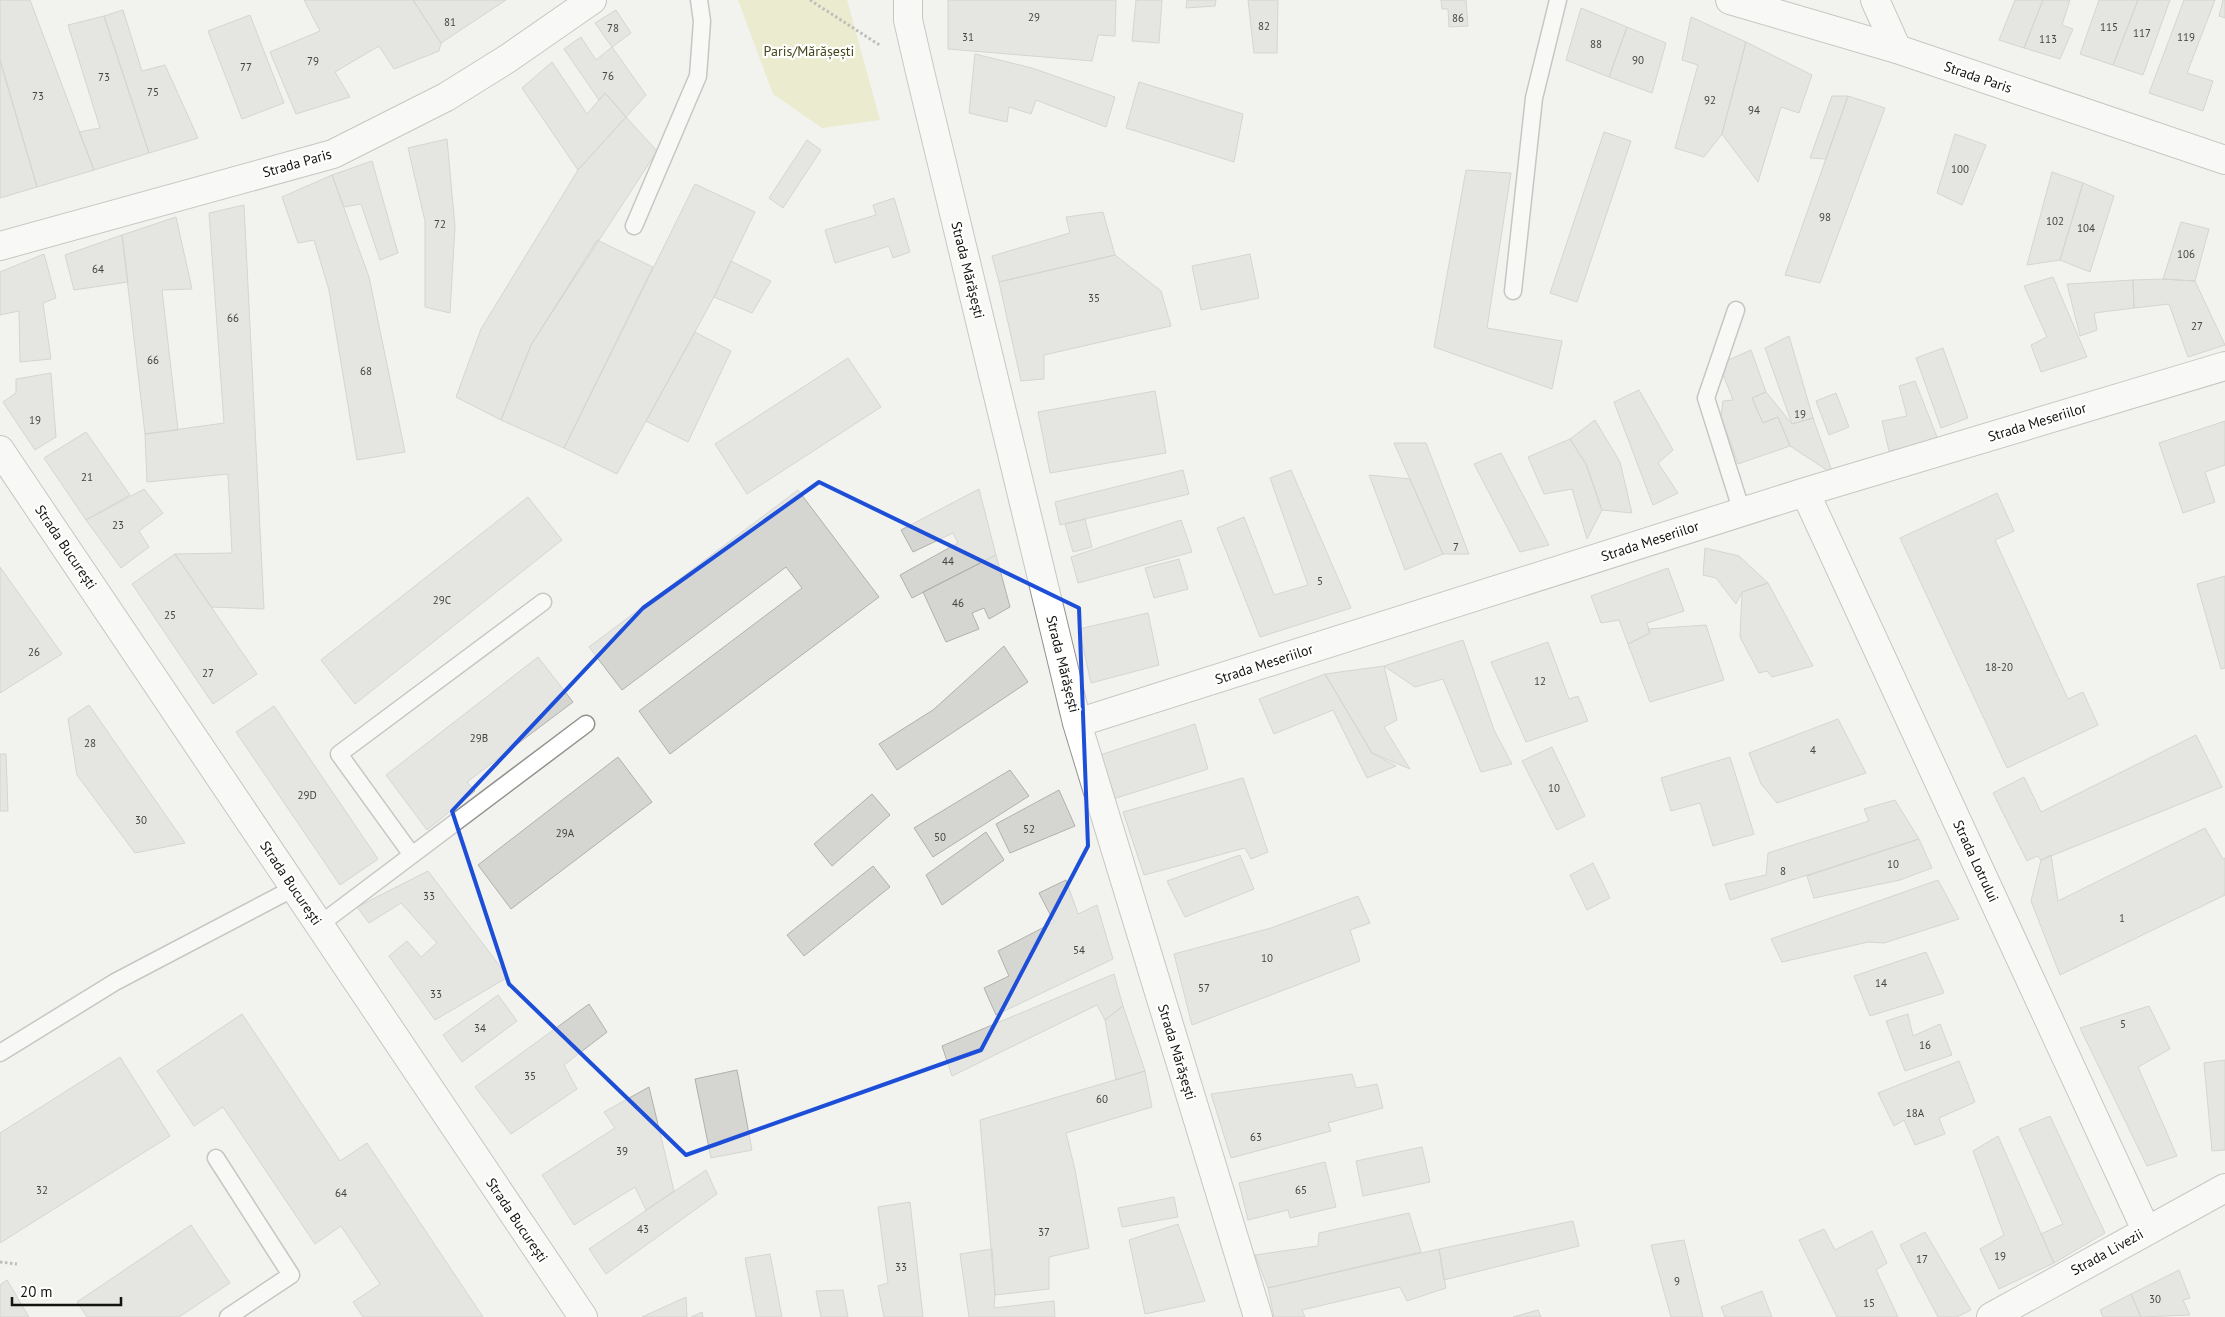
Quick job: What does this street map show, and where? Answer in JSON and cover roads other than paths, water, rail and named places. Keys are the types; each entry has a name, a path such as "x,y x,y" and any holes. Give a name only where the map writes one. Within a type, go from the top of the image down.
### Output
{"street":[{"name":"Strada Paris","path":"0,246 333,154 446,97 507,59 592,0"},
{"name":"Strada Mărășești","path":"908,0 908,20 920,72 1077,723 1258,1317"},
{"name":"Strada Paris","path":"1730,0 1897,49 2225,160"},
{"path":"1875,0 1897,49"},
{"name":"Strada Meseriilor","path":"1077,723 1805,492 2225,366"},
{"name":"Strada București","path":"5,466 294,888 583,1317"},
{"name":"Strada Lotrului","path":"1805,492 2146,1230"},
{"name":"Strada Livezii","path":"1991,1317 2225,1188"}],"lane":[{"path":"634,226 698,76 702,21 699,0"},
{"path":"1513,291 1534,98 1558,0"},
{"path":"1736,310 1706,398 1742,512"},
{"path":"412,855 339,754 543,602"},
{"path":"319,925 586,724"},
{"path":"0,1053 115,982 294,888"},
{"path":"216,1158 291,1275 228,1317"}],"park label":[{"name":"Paris/Mărășești","path":"809,51"}]}
